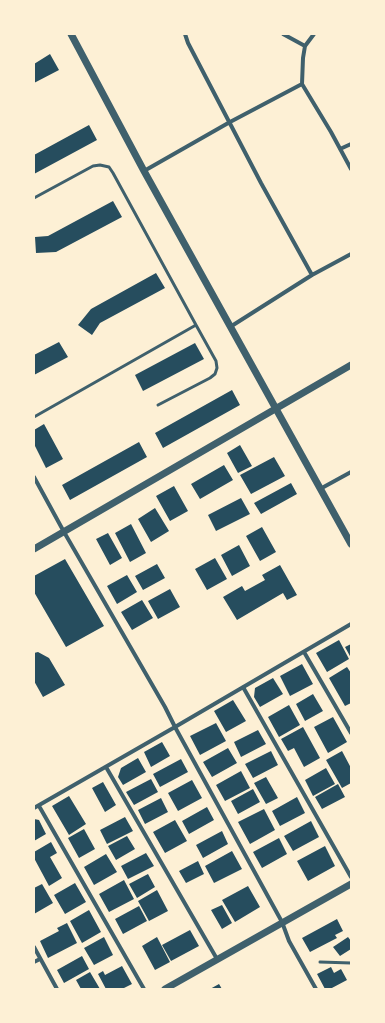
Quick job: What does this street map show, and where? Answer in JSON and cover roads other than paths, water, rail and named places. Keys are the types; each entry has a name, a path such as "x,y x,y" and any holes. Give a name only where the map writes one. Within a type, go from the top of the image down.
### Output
{"street":[{"path":"71,34 144,171 351,544"},
{"path":"185,34 188,43 261,183 312,275"},
{"path":"283,34 305,46"},
{"path":"314,34 305,46 302,84 351,169"},
{"path":"144,171 230,122 302,84"},
{"path":"340,149 351,144"},
{"path":"230,327 312,275 351,254"},
{"path":"34,549 351,365"},
{"path":"320,489 351,472"},
{"path":"34,477 64,532 166,707 175,728 282,922 289,941 316,989"},
{"path":"34,808 175,728 351,624"},
{"path":"304,652 351,733"},
{"path":"243,687 351,877"},
{"path":"106,767 216,960"},
{"path":"39,806 144,989"},
{"path":"165,989 351,884"},
{"path":"34,947 57,989"},
{"path":"34,962 40,958"}],"lane":[{"path":"34,198 93,166 100,165 109,167 113,173 216,361 217,368 215,374 210,378 158,405"},
{"path":"34,417 196,325"},
{"path":"320,962 351,964"}]}
